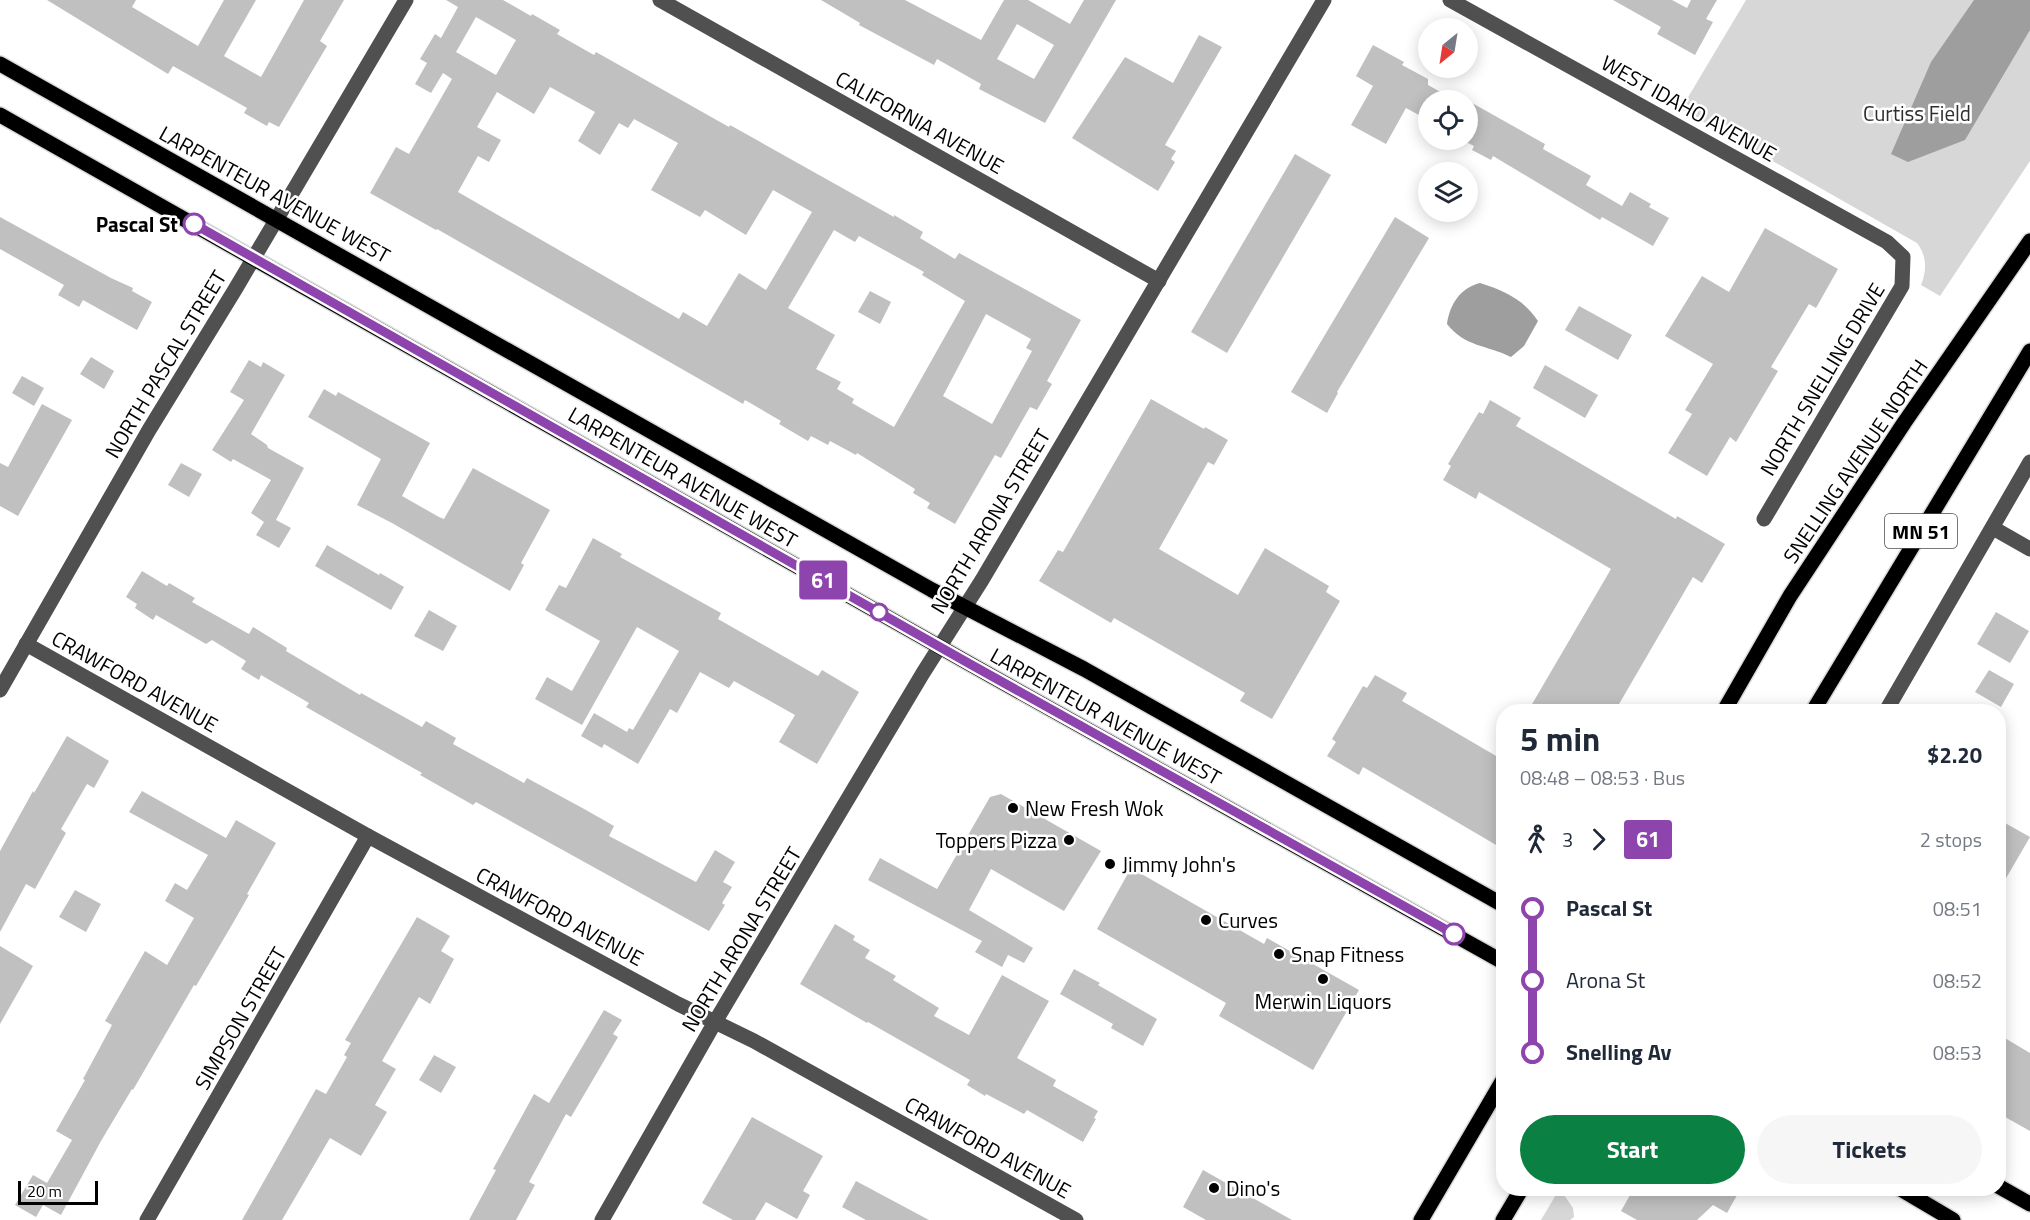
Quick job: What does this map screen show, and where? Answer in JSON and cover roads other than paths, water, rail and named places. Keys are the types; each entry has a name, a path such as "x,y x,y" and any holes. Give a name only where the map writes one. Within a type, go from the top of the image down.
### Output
{"main road":[{"name":"LARPENTEUR AVENUE WEST","path":"0,64 964,607 1083,669 1496,901"},
{"name":"LARPENTEUR AVENUE WEST","path":"0,116 1496,958"},
{"name":"SNELLING AVENUE NORTH","path":"1728,704 1790,596 1904,423 2030,241"},
{"name":"MN 51","path":"1817,704 2030,351"},
{"path":"1421,1220 1496,1092"},
{"path":"2006,1190 2030,1204"},
{"path":"1503,1220 1517,1196"},
{"path":"1912,1196 1953,1220"}],"street":[{"name":"NORTH PASCAL STREET","path":"0,690 149,430 254,258 406,0"},
{"name":"CALIFORNIA AVENUE","path":"660,0 1158,281"},
{"name":"NORTH ARONA STREET","path":"602,1220 715,1022 940,646 982,580 1324,0"},
{"name":"WEST IDAHO AVENUE","path":"1450,0 1887,242 1903,257"},
{"name":"NORTH SNELLING DRIVE","path":"1764,519 1902,286 1903,257"},
{"path":"1890,704 2030,462"},
{"path":"1993,528 2030,549"},
{"name":"CRAWFORD AVENUE","path":"26,644 368,836 678,1004 754,1041 1057,1216 1076,1220"},
{"name":"SIMPSON STREET","path":"147,1220 368,836"}],"place":[{"name":"Pascal St","path":"194,224"},
{"name":"New Fresh Wok","path":"1013,808"},
{"name":"Toppers Pizza","path":"1069,840"},
{"name":"Jimmy John's","path":"1110,864"},
{"name":"Curves","path":"1206,920"},
{"name":"Snap Fitness","path":"1279,954"},
{"name":"Merwin Liquors","path":"1323,979"},
{"name":"Dino's","path":"1214,1188"}],"park label":[{"name":"Curtiss Field","path":"1917,113"}]}
